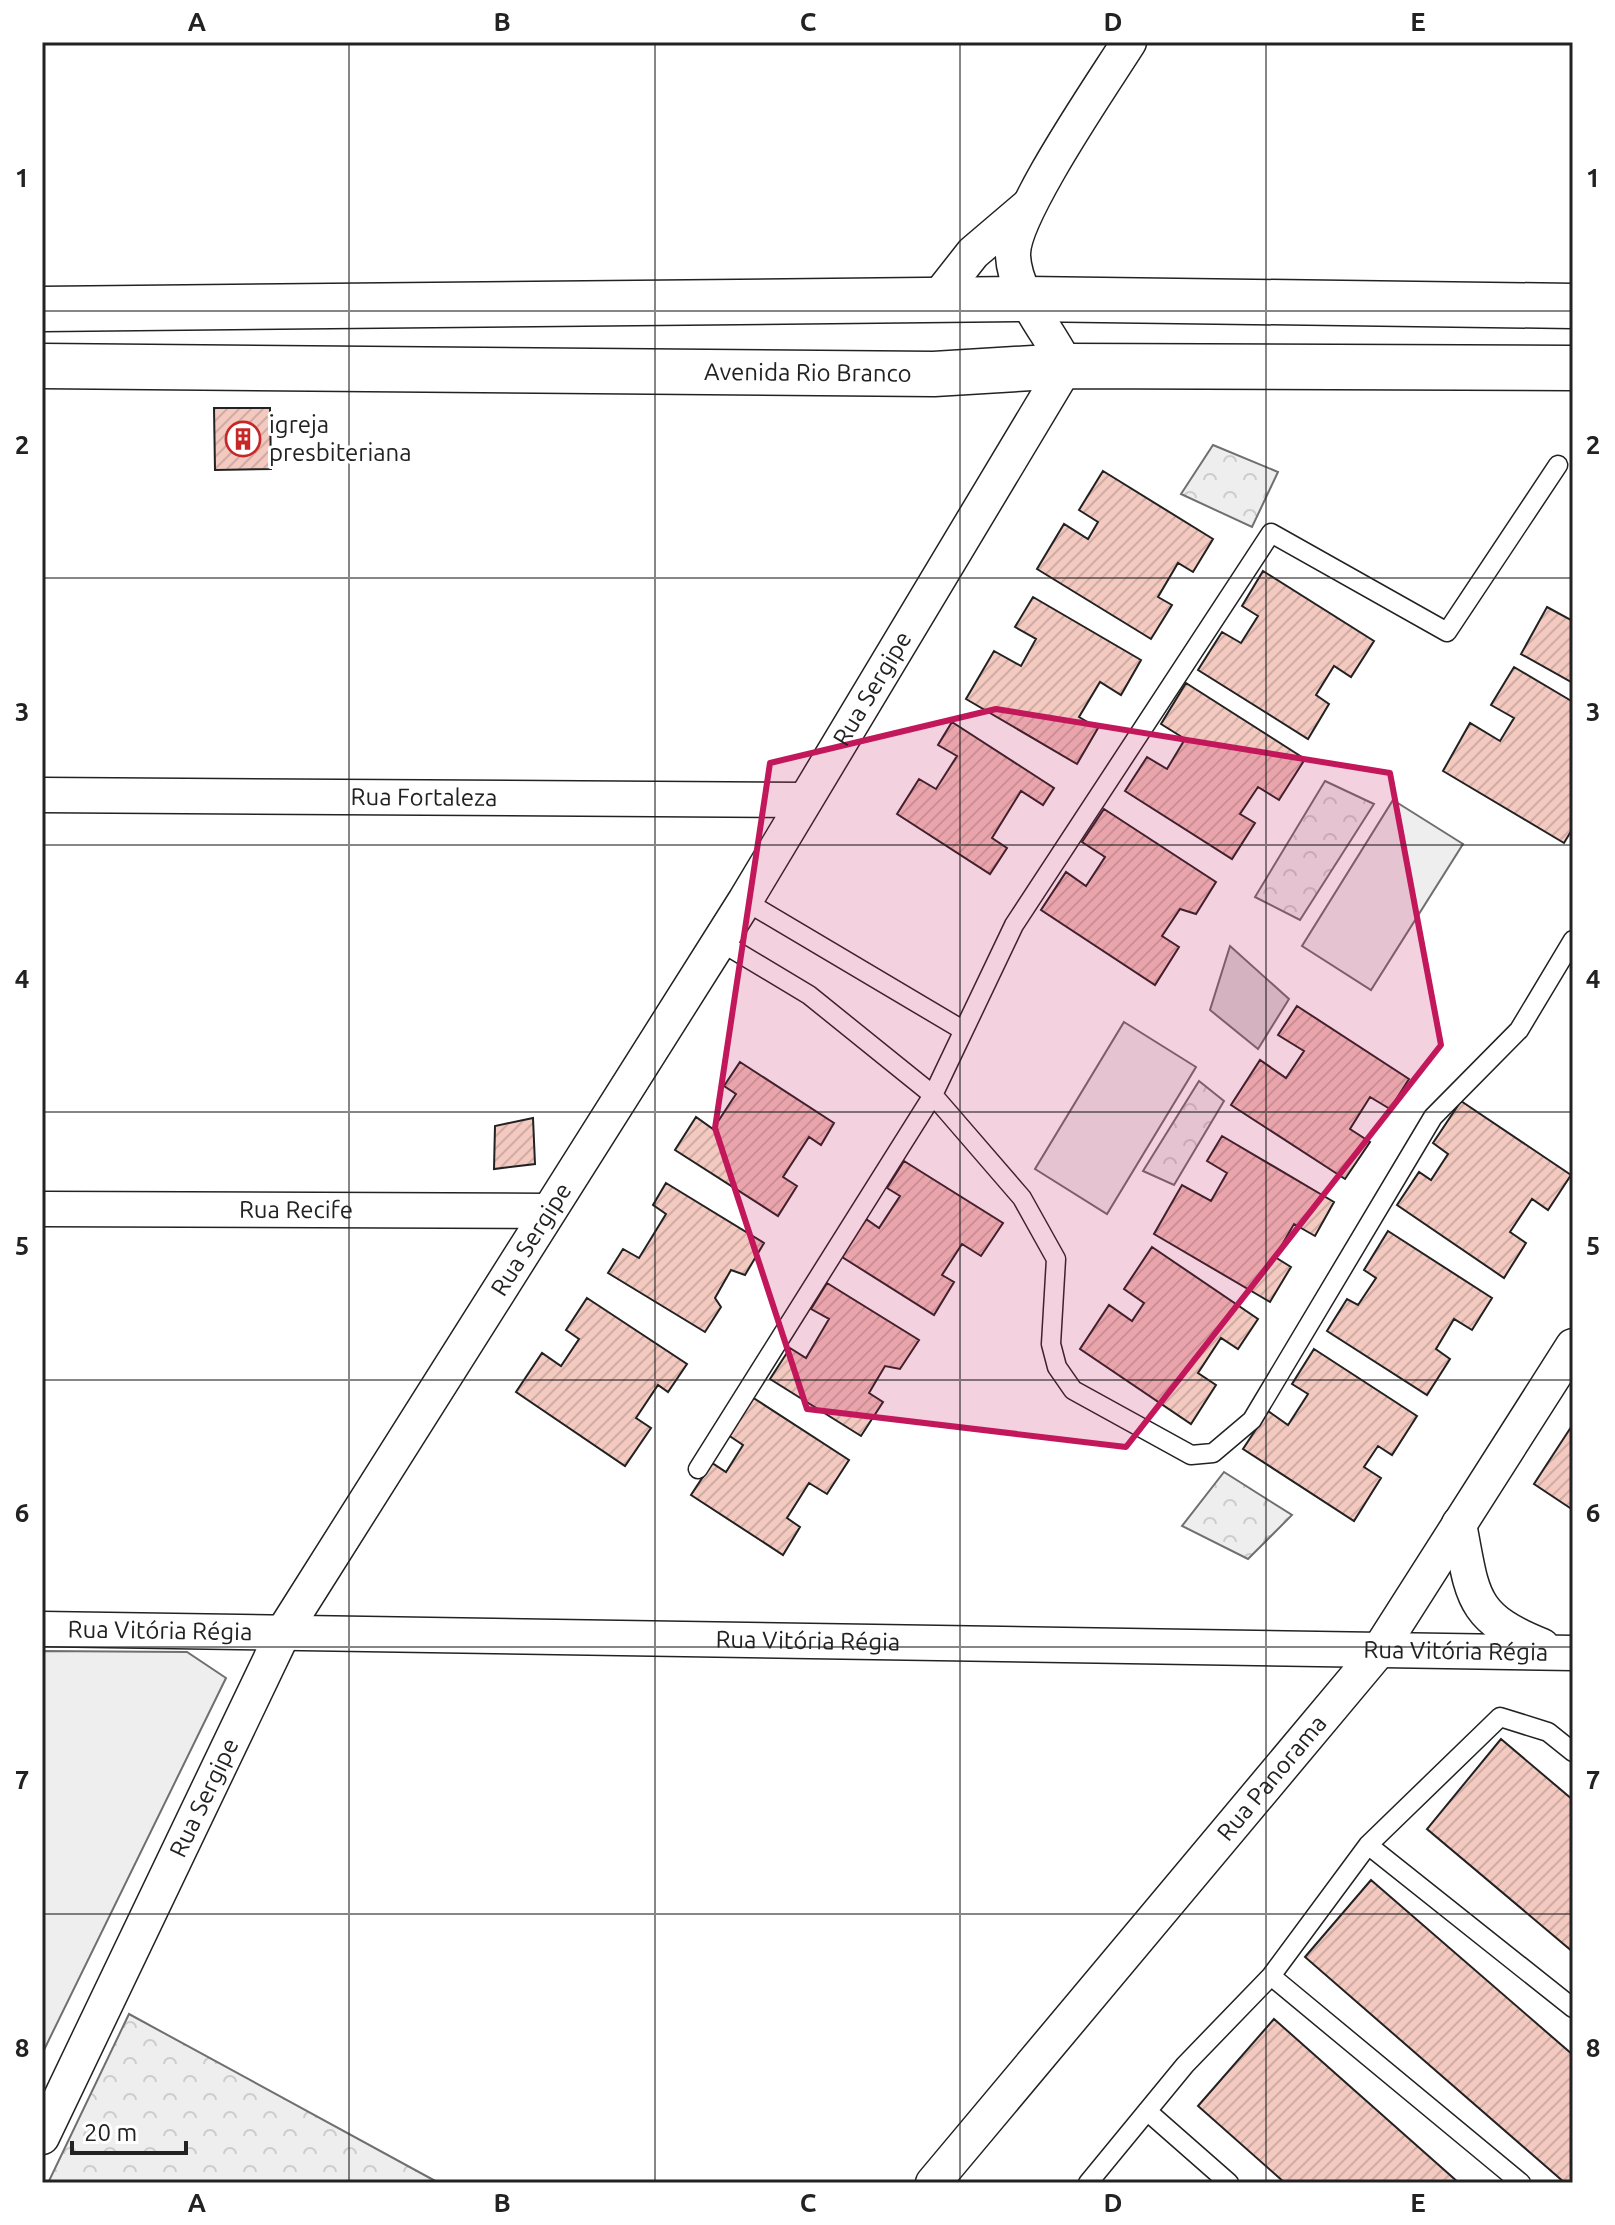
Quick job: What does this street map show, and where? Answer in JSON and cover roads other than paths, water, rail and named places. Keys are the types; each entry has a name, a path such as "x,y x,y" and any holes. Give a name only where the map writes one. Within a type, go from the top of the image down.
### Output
{"street":[{"path":"1066,366 1051,335 1026,299 1013,255 1027,207 1129,42"},
{"path":"936,300 973,253 1027,207"},
{"path":"42,309 1026,299 1573,306"},
{"name":"Avenida Rio Branco","path":"42,366 934,374 1066,366 1573,368"},
{"name":"Rua Sergipe","path":"42,2137 284,1631 745,901 1066,366"},
{"name":"Rua Fortaleza","path":"42,795 805,800"},
{"name":"Rua Recife","path":"42,1209 548,1211"},
{"name":"Rua Panorama","path":"933,2183 1380,1649 1573,1346"},
{"path":"1459,1524 1477,1601 1509,1633 1565,1653"},
{"name":"Rua Vitória Régia","path":"42,1629 1565,1653"}],"lane":[{"path":"698,1469 933,1095 961,1029 1014,925 1271,533 1447,632 1558,465"},
{"path":"745,901 961,1029"},
{"path":"719,941 809,995 933,1095 1022,1198 1056,1259 1051,1344 1057,1367 1073,1390 1191,1455 1213,1453 1252,1420 1433,1117 1519,1030 1573,940"},
{"path":"1088,2183 1147,2111 1271,1976 1368,1845 1500,1717 1548,1732 1573,1752"},
{"path":"1368,1845 1573,2008"},
{"path":"1271,1976 1521,2183"},
{"path":"1147,2111 1229,2183"}],"place":[{"name":"igreja presbiteriana","path":"243,439"}]}
